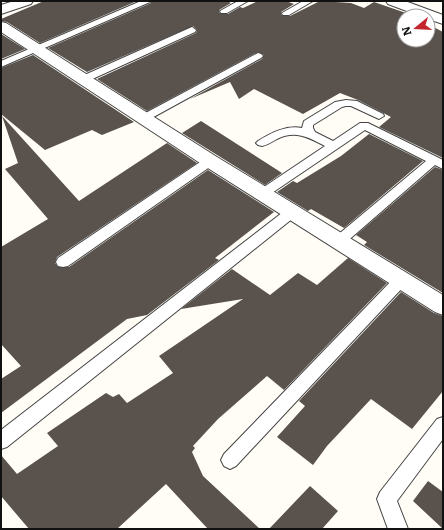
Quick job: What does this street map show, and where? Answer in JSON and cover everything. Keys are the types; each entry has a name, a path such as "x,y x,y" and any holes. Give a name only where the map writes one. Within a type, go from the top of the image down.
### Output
{"street":[{"path":"1,10 26,1"},
{"path":"393,1 443,20"},
{"path":"1,26 262,194 443,306"}],"lane":[{"path":"224,11 244,1"},
{"path":"286,13 309,1"},
{"path":"1,64 146,2"},
{"path":"84,79 192,30"},
{"path":"144,118 258,56"},
{"path":"310,133 307,128 308,123 339,104 353,103 379,116"},
{"path":"262,194 364,125 439,162 339,241"},
{"path":"262,143 284,131 310,133 333,146"},
{"path":"63,262 210,161"},
{"path":"1,441 292,212"},
{"path":"230,460 401,280"},
{"path":"398,529 387,499 443,425"}],"building":[{"path":"44,1 137,1 40,43 7,22 1,21 1,19"},
{"path":"151,1 227,1 231,3 219,10 219,12 221,14 228,14 240,7 243,8 258,1 286,1 294,4 281,12 281,14 283,16 290,16 320,1 351,3 364,8 374,2 396,10 396,48 436,48 436,28 443,32 443,158 379,127 391,117 358,100 340,93 303,114 254,89 239,99 230,82 190,99 262,59 264,55 258,52 147,111 97,79 196,33 197,30 193,26 87,72 48,48 151,3"},
{"path":"1,34 25,49 1,59"},
{"path":"33,55 134,122 102,135 92,130 45,150 1,114 1,68"},
{"path":"2,116 79,201 167,143 197,163 57,257 55,263 58,267 69,267 208,170 274,212 215,258 219,260 147,315 127,319 1,413 1,379 21,366 1,344 1,247 48,219 5,169 18,163"},
{"path":"201,121 282,173 265,185 182,133"},
{"path":"369,134 423,161 344,228 311,209 308,211 277,192 293,181 297,183 341,156"},
{"path":"435,167 443,170 443,293 364,245 367,242 356,235"},
{"path":"348,258 387,283 284,390 267,376 218,419 193,446 195,448 192,452 203,476 260,529 208,529 166,484 117,529 29,529 1,496 1,455 17,474 58,446 47,433 106,393 113,397 119,394 127,403 173,373 159,356 243,299 181,309 232,269 270,295 298,273 317,285"},
{"path":"401,292 434,313 443,316 443,391 412,429 371,399 327,446 313,465 277,437 305,406 299,401"},
{"path":"428,481 443,492 443,529 413,501"},
{"path":"310,486 338,511 322,529 269,529"}]}
